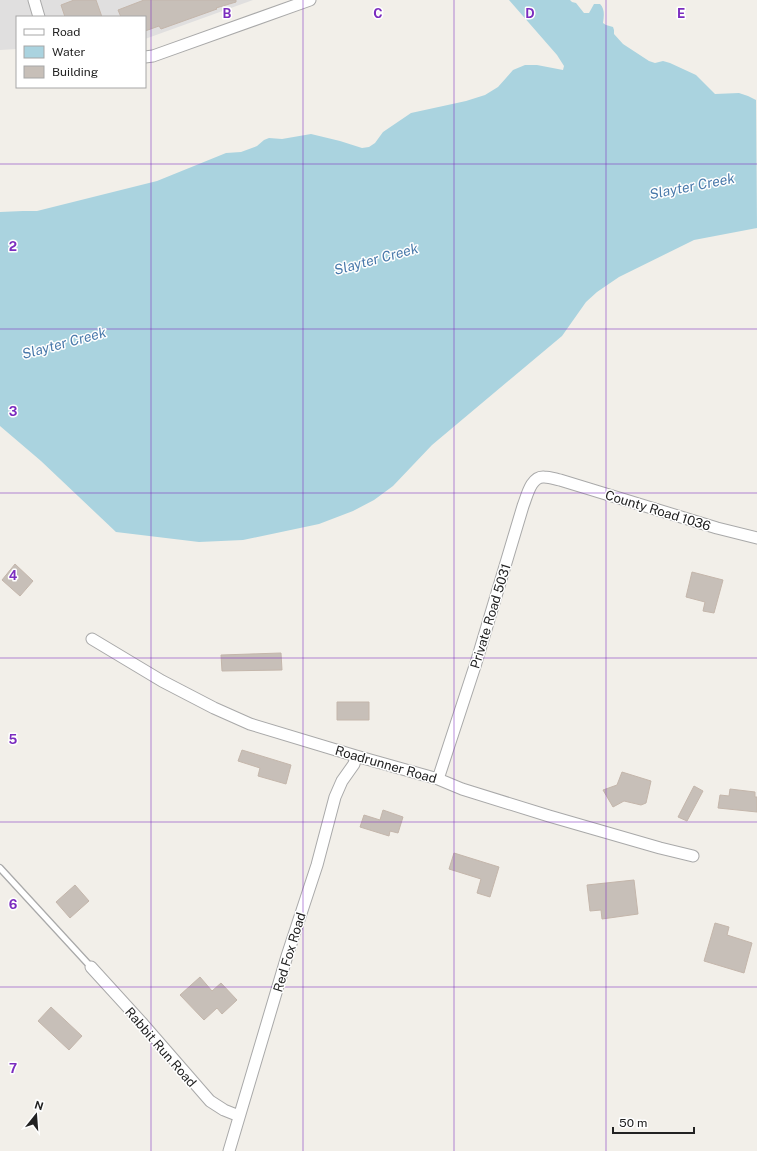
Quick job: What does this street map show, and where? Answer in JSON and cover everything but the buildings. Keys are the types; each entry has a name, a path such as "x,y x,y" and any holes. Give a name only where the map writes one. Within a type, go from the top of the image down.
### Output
{"street":[{"path":"34,0 39,16"},
{"path":"146,57 160,54 310,0"},
{"name":"Private Road 5031","path":"438,779 476,663 528,491 536,479 540,477 560,480"},
{"name":"County Road 1036","path":"560,480 717,528 757,538"},
{"name":"Roadrunner Road","path":"92,639 162,681 214,708 250,724 438,779 462,789 542,813 660,848 693,856"},
{"name":"Red Fox Road","path":"229,1151 287,956 317,864 335,797 342,781 354,764 356,756"},
{"name":"Rabbit Run Road","path":"90,968 143,1024 210,1101 224,1110 240,1116"}],"lane":[{"path":"0,868 90,968"}],"shaded area":[{"path":"0,0 253,0 146,39 146,16 16,16 16,49 0,50"}],"water":[{"name":"Slayter Creek","path":"509,0 570,0 576,3 584,13 589,13 594,4 600,4 604,15 603,23 613,27 614,34 623,44 649,61 655,63 663,61 670,63 696,75 715,94 739,93 756,100 757,228 694,240 619,277 597,292 586,302 562,336 432,445 393,486 374,500 353,511 319,524 243,540 199,542 116,532 41,461 0,426 0,212 37,211 157,181 226,153 241,152 257,146 269,138 282,139 311,134 362,148 369,147 375,143 383,132 411,113 466,101 485,95 498,87 513,70 525,65 537,65 563,70 564,66 557,55"}]}
